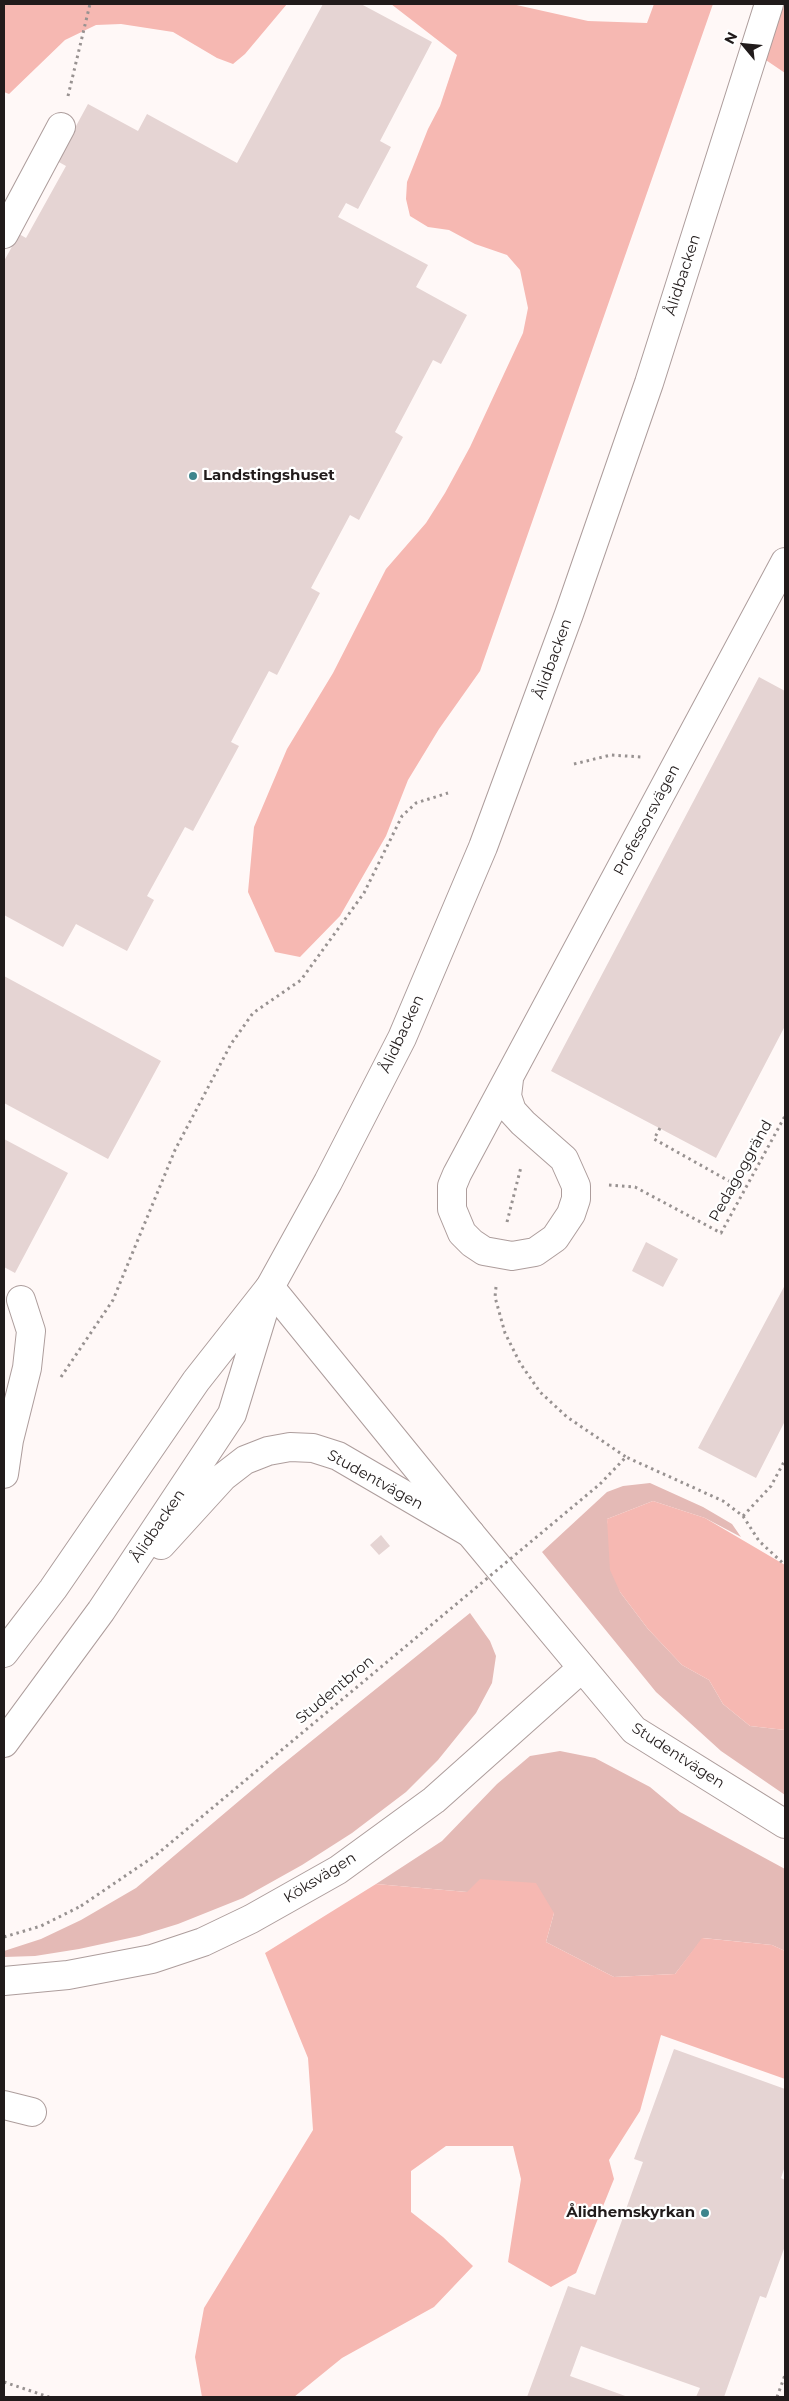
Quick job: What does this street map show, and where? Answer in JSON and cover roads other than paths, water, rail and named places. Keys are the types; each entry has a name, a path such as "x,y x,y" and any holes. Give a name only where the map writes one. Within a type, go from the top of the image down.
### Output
{"main road":[{"name":"Ålidbacken","path":"4,1653 52,1588 196,1382 270,1287 328,1182 402,1038 483,847 569,614 649,383 770,4"},
{"path":"4,234 61,127"},
{"name":"Professorsvägen","path":"509,1079 508,1096 512,1111 564,1159 576,1186 576,1199 571,1214 550,1242 525,1256 498,1255 484,1251 462,1233 454,1215 452,1197 457,1174 785,562"},
{"name":"Ålidbacken","path":"4,1743 101,1611 232,1414 270,1287"},
{"name":"Studentvägen","path":"270,1287 470,1533 634,1730 785,1824"},
{"path":"4,1474 9,1440 27,1368 31,1331 21,1300"},
{"name":"Studentvägen","path":"101,1611 224,1477 244,1460 268,1451 290,1447 313,1448 338,1456 470,1533"},
{"name":"Köksvägen","path":"4,1981 68,1975 152,1959 203,1942 251,1919 338,1870 434,1800 582,1668"},
{"path":"4,2105 32,2112"}],"place":[{"name":"Landstingshuset","path":"193,476"},
{"name":"Ålidhemskyrkan","path":"705,2213"}]}
